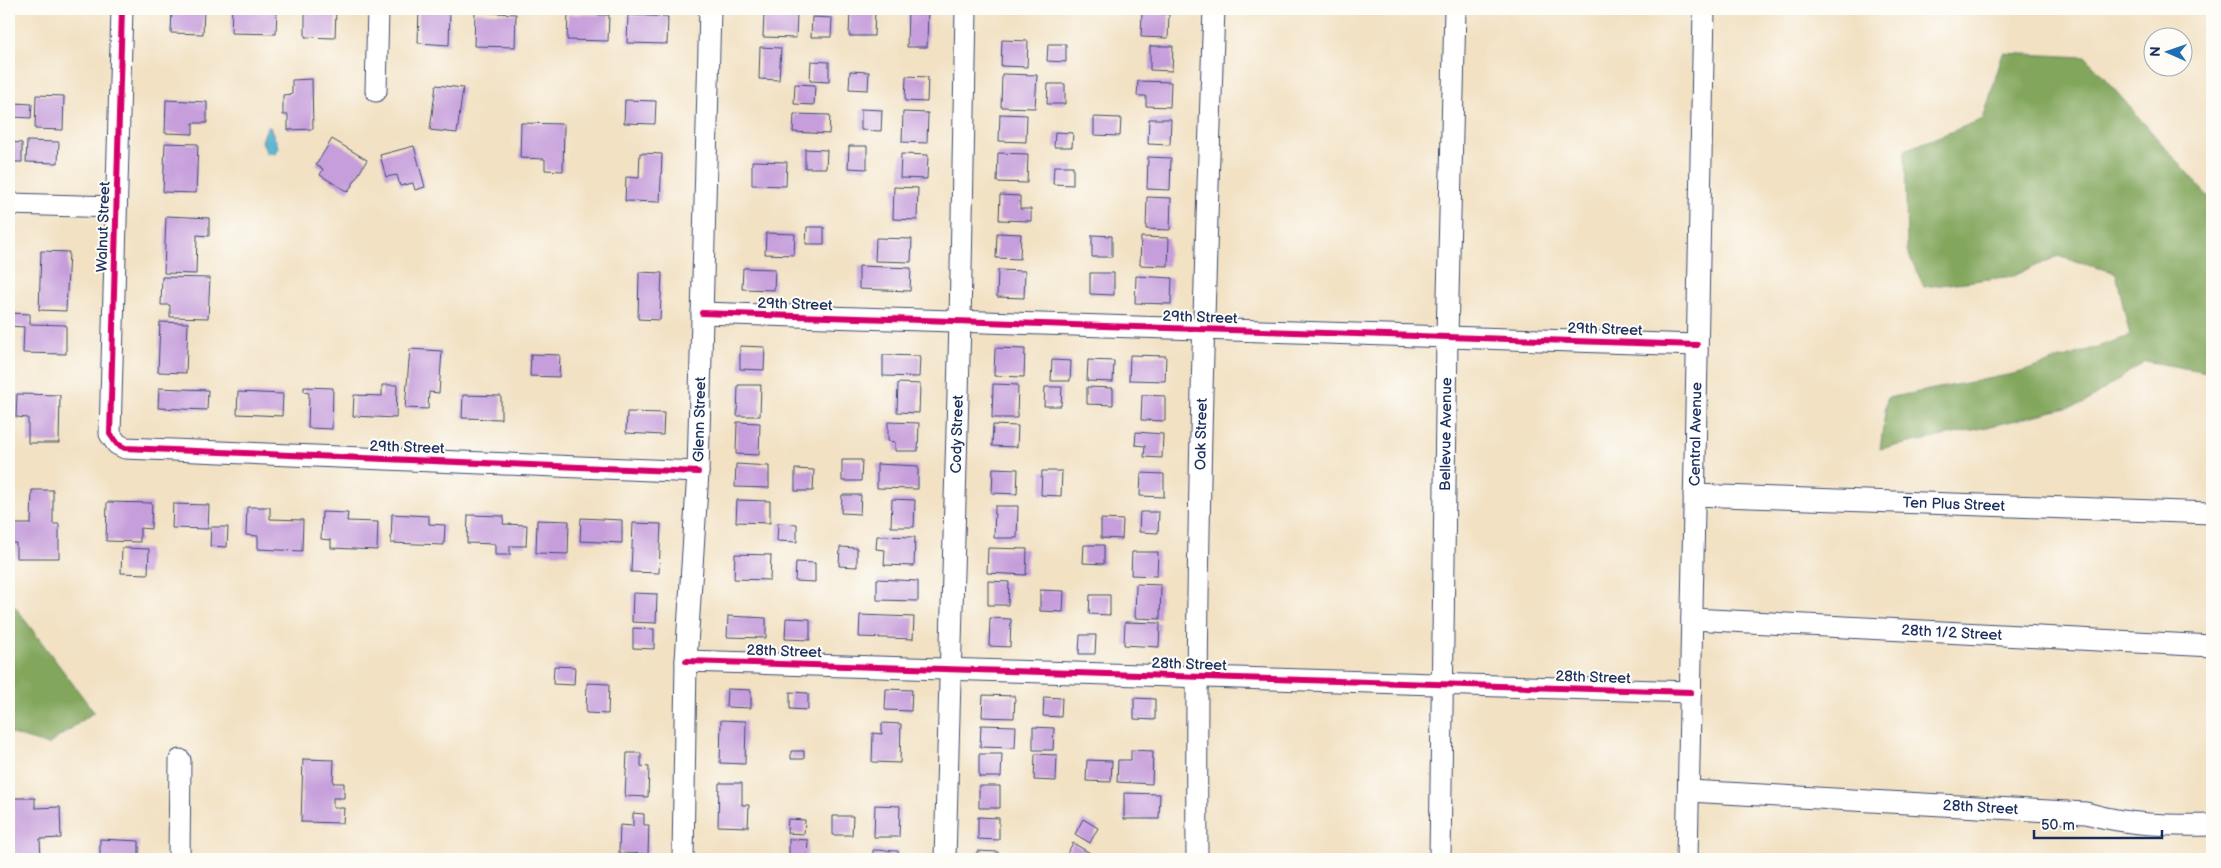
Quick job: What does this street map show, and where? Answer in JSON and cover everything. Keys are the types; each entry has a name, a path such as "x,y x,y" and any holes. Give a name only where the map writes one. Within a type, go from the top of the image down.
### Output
{"street":[{"name":"Walnut Street","path":"117,444 110,434 122,9"},
{"path":"376,91 378,9"},
{"name":"Glenn Street","path":"683,859 686,661 698,472 710,9"},
{"name":"Cody Street","path":"944,859 960,322 966,9"},
{"name":"Oak Street","path":"1197,859 1196,677 1203,330 1214,9"},
{"name":"Bellevue Avenue","path":"1440,859 1447,337 1455,9"},
{"name":"Central Avenue","path":"1687,859 1704,9"},
{"path":"9,204 116,207"},
{"name":"29th Street","path":"702,313 1697,345"},
{"name":"29th Street","path":"117,444 125,448 698,472"},
{"name":"Ten Plus Street","path":"1694,495 2212,513"},
{"name":"28th 1/2 Street","path":"1692,620 2212,646"},
{"name":"28th Street","path":"686,661 1691,692"},
{"path":"179,859 180,760"},
{"name":"28th Street","path":"1689,791 2086,813 2118,822 2163,826 2212,825"}],"green space":[{"path":"2003,53 2086,57 2212,201 2212,373 2145,361 2083,404 1983,428 1880,449 1887,398 2018,373 2130,336 2116,273 2058,256 2014,276 1924,287 1907,251 1905,150 1983,119"},
{"path":"9,604 13,604 94,712 48,745 9,733"}],"water":[{"path":"267,127 270,127 279,148 275,154 266,152 262,141"}],"building":[{"path":"172,9 204,9 203,34 171,33"},
{"path":"232,9 277,9 276,34 231,33"},
{"path":"305,9 336,9 335,38 305,37"},
{"path":"419,9 450,9 449,45 418,43"},
{"path":"850,9 875,9 874,36 849,36"},
{"path":"908,9 928,9 927,47 907,47"},
{"path":"475,12 516,14 515,47 474,46"},
{"path":"764,13 797,14 796,38 763,37"},
{"path":"1142,13 1169,14 1168,38 1141,37"},
{"path":"568,14 609,15 608,41 567,40"},
{"path":"628,15 668,17 667,44 627,43"},
{"path":"812,17 832,18 831,37 811,37"},
{"path":"1002,40 1028,41 1027,67 1001,66"},
{"path":"1048,44 1066,44 1066,62 1047,61"},
{"path":"1150,46 1173,46 1172,71 1150,70"},
{"path":"760,47 781,48 779,80 759,79"},
{"path":"811,61 829,62 829,82 810,81"},
{"path":"850,71 869,72 868,90 849,89"},
{"path":"1002,74 1037,75 1035,108 1001,107"},
{"path":"906,76 928,77 927,102 905,101"},
{"path":"312,79 313,129 288,130 288,115 283,115 283,95 292,94 292,80"},
{"path":"1138,81 1171,82 1170,107 1146,106 1146,96 1137,96"},
{"path":"795,84 815,85 814,105 794,104"},
{"path":"1048,84 1065,84 1065,104 1047,104"},
{"path":"436,85 463,88 457,133 430,130"},
{"path":"36,95 64,96 63,130 35,129"},
{"path":"166,100 207,102 207,123 193,123 193,134 165,133"},
{"path":"625,100 656,101 655,124 624,123"},
{"path":"14,103 32,104 31,118 13,117"},
{"path":"861,109 882,110 881,131 861,130"},
{"path":"903,112 928,113 927,143 902,142"},
{"path":"794,114 830,115 829,134 793,132"},
{"path":"1000,114 1027,115 1026,142 999,141"},
{"path":"1094,117 1121,118 1120,136 1094,135"},
{"path":"1149,119 1171,119 1170,145 1148,144"},
{"path":"521,123 564,124 563,171 545,170 545,159 520,158"},
{"path":"1055,132 1073,133 1072,147 1054,147"},
{"path":"332,139 367,160 348,192 320,175 323,169 316,165"},
{"path":"27,141 59,142 58,163 26,162"},
{"path":"9,142 22,143 22,162 9,162"},
{"path":"165,143 198,144 196,193 163,192"},
{"path":"414,146 425,187 415,190 413,183 400,186 397,175 386,177 380,155"},
{"path":"849,146 867,146 867,169 848,168"},
{"path":"805,149 827,150 826,168 805,168"},
{"path":"640,153 662,154 660,202 625,201 626,177 639,178"},
{"path":"998,153 1028,154 1027,183 997,182"},
{"path":"901,154 928,155 927,179 900,178"},
{"path":"1148,157 1171,158 1170,190 1147,189"},
{"path":"752,161 787,162 786,186 752,185"},
{"path":"1054,166 1073,166 1073,185 1053,184"},
{"path":"894,187 918,188 917,220 893,219"},
{"path":"1000,195 1020,196 1020,209 1031,209 1031,221 999,220"},
{"path":"1147,197 1171,198 1170,230 1146,229"},
{"path":"166,216 209,218 209,236 197,235 196,274 164,273"},
{"path":"807,227 824,227 824,244 806,244"},
{"path":"766,233 795,234 794,255 765,254"},
{"path":"997,233 1021,234 1020,259 996,258"},
{"path":"1092,235 1112,236 1112,257 1092,257"},
{"path":"1141,237 1169,238 1168,266 1140,265"},
{"path":"876,238 912,239 911,262 875,261"},
{"path":"41,251 69,252 66,311 39,310"},
{"path":"859,266 911,268 910,291 859,289"},
{"path":"743,268 775,269 774,290 742,289"},
{"path":"998,270 1025,271 1024,298 997,297"},
{"path":"639,272 662,273 660,320 638,319"},
{"path":"1090,273 1114,273 1114,295 1090,294"},
{"path":"1136,276 1172,278 1171,304 1135,303"},
{"path":"162,277 210,278 208,318 170,317 170,305 161,305"},
{"path":"9,313 30,314 30,324 66,325 66,354 23,353 24,327 9,326"},
{"path":"160,322 188,323 186,373 158,372"},
{"path":"740,346 765,347 764,370 740,369"},
{"path":"995,348 1025,349 1024,377 994,376"},
{"path":"410,349 442,351 439,393 429,392 428,409 405,408"},
{"path":"531,354 560,355 559,377 530,376"},
{"path":"883,355 920,356 919,377 883,376"},
{"path":"1130,355 1166,356 1165,381 1129,380"},
{"path":"1052,360 1071,361 1070,381 1051,381"},
{"path":"1088,360 1114,361 1113,382 1087,381"},
{"path":"898,383 920,384 919,413 897,412"},
{"path":"993,384 1018,385 1017,418 992,418"},
{"path":"382,385 397,385 396,418 353,416 354,395 382,396"},
{"path":"738,385 761,385 760,416 737,416"},
{"path":"304,387 333,388 332,429 308,428 309,393 304,392"},
{"path":"1045,387 1062,387 1061,406 1044,406"},
{"path":"1087,387 1113,388 1113,405 1087,404"},
{"path":"159,388 208,390 207,410 158,408"},
{"path":"238,392 283,394 282,416 237,414"},
{"path":"17,394 60,395 59,443 28,443 28,418 16,417"},
{"path":"463,395 501,396 501,419 462,418"},
{"path":"1142,395 1165,396 1165,421 1141,420"},
{"path":"627,412 664,413 663,435 626,433"},
{"path":"737,422 760,423 759,455 736,454"},
{"path":"888,422 919,423 918,451 895,451 895,442 888,441"},
{"path":"993,425 1018,426 1017,447 992,446"},
{"path":"1136,432 1163,434 1162,458 1144,457 1145,446 1135,445"},
{"path":"842,460 862,460 861,481 842,481"},
{"path":"736,464 769,466 769,488 735,487"},
{"path":"877,464 918,466 918,489 877,488"},
{"path":"993,468 1018,469 1017,494 992,493"},
{"path":"795,469 814,470 813,491 795,491"},
{"path":"1042,471 1062,471 1061,496 1041,495"},
{"path":"1141,473 1164,474 1164,497 1140,496"},
{"path":"32,490 53,490 53,524 59,524 59,558 16,558 16,543 10,543 10,524 31,524"},
{"path":"842,495 861,495 860,514 841,513"},
{"path":"892,499 915,500 914,527 891,527"},
{"path":"737,500 770,501 770,523 736,522"},
{"path":"107,502 152,503 151,529 140,528 140,542 106,541"},
{"path":"173,504 209,505 208,529 172,528"},
{"path":"995,506 1018,506 1017,538 994,538"},
{"path":"247,507 270,507 270,519 303,520 302,551 258,549 258,536 246,535"},
{"path":"322,512 348,513 347,521 378,522 377,550 331,548 331,540 321,539"},
{"path":"1140,512 1159,512 1158,533 1139,532"},
{"path":"392,514 429,516 429,524 445,525 444,545 391,543"},
{"path":"468,515 504,516 503,524 527,525 526,546 510,546 510,555 495,555 495,544 467,543"},
{"path":"581,518 622,520 622,543 580,541"},
{"path":"1101,519 1123,520 1122,539 1101,538"},
{"path":"537,520 569,521 568,554 536,553"},
{"path":"633,523 661,524 659,573 631,572"},
{"path":"778,523 797,524 797,542 777,541"},
{"path":"211,527 228,527 227,547 210,546"},
{"path":"877,536 915,537 914,566 884,565 885,550 876,549"},
{"path":"1084,545 1104,545 1104,564 1083,563"},
{"path":"840,547 857,548 857,567 839,566"},
{"path":"122,548 149,549 148,574 121,573"},
{"path":"988,548 1027,549 1026,575 987,573"},
{"path":"1132,552 1158,552 1157,576 1131,575"},
{"path":"735,554 771,555 770,580 734,579"},
{"path":"796,562 815,563 815,582 795,581"},
{"path":"877,579 918,581 918,601 877,600"},
{"path":"988,581 1009,582 1008,605 988,605"},
{"path":"1136,584 1161,585 1160,619 1135,618"},
{"path":"1040,590 1064,591 1063,612 1040,611"},
{"path":"633,593 657,594 656,623 632,622"},
{"path":"1090,595 1110,595 1110,615 1089,614"},
{"path":"860,615 914,617 913,639 859,637"},
{"path":"728,616 766,618 766,638 727,637"},
{"path":"786,618 810,619 810,640 785,639"},
{"path":"990,618 1011,619 1010,647 989,646"},
{"path":"1125,622 1160,623 1159,647 1124,645"},
{"path":"633,628 654,629 654,649 633,648"},
{"path":"1080,635 1096,635 1095,654 1079,654"},
{"path":"554,666 575,667 574,685 553,684"},
{"path":"587,683 609,684 608,714 586,713"},
{"path":"727,689 751,690 751,708 726,707"},
{"path":"886,689 912,690 911,711 885,710"},
{"path":"790,692 808,693 808,710 790,709"},
{"path":"983,695 1015,696 1014,718 982,717"},
{"path":"1044,697 1062,698 1061,717 1043,716"},
{"path":"1134,698 1155,699 1155,720 1134,719"},
{"path":"721,720 746,721 745,764 720,763"},
{"path":"882,723 901,724 900,763 872,762 873,733 882,734"},
{"path":"981,725 1016,726 1015,748 980,747"},
{"path":"1033,727 1054,728 1053,750 1033,750"},
{"path":"1131,750 1153,751 1152,784 1117,782 1118,760 1131,760"},
{"path":"791,751 804,751 804,759 791,759"},
{"path":"627,753 641,753 641,766 649,767 648,797 625,796"},
{"path":"979,754 1002,754 1001,777 979,777"},
{"path":"1035,754 1057,755 1056,781 1034,780"},
{"path":"303,759 334,760 333,783 344,783 344,798 333,798 333,808 344,808 343,823 301,822"},
{"path":"1087,760 1112,761 1111,782 1086,781"},
{"path":"719,783 742,783 742,805 749,805 748,827 718,826"},
{"path":"979,786 1000,786 1000,808 979,808"},
{"path":"1124,793 1160,794 1159,819 1124,819"},
{"path":"13,798 35,798 35,808 60,807 61,838 40,839 41,859 15,859"},
{"path":"875,805 900,806 899,837 874,837"},
{"path":"633,813 644,814 644,825 649,825 648,854 619,853 620,825 633,826"},
{"path":"833,816 853,816 852,835 833,835"},
{"path":"978,817 999,818 999,840 978,839"},
{"path":"788,819 805,820 804,834 787,833"},
{"path":"1083,819 1098,828 1090,843 1075,834"},
{"path":"100,839 139,841 139,859 100,859"},
{"path":"789,839 808,840 807,859 789,859"},
{"path":"1073,843 1090,853 1087,859 1064,859"},
{"path":"873,850 898,851 898,859 873,859"},
{"path":"977,851 998,852 998,859 977,859"}],"cycle path":[{"path":"122,9 110,434 117,444 125,448 698,472"},
{"path":"702,313 1697,345"},
{"path":"686,661 1691,692"}]}
